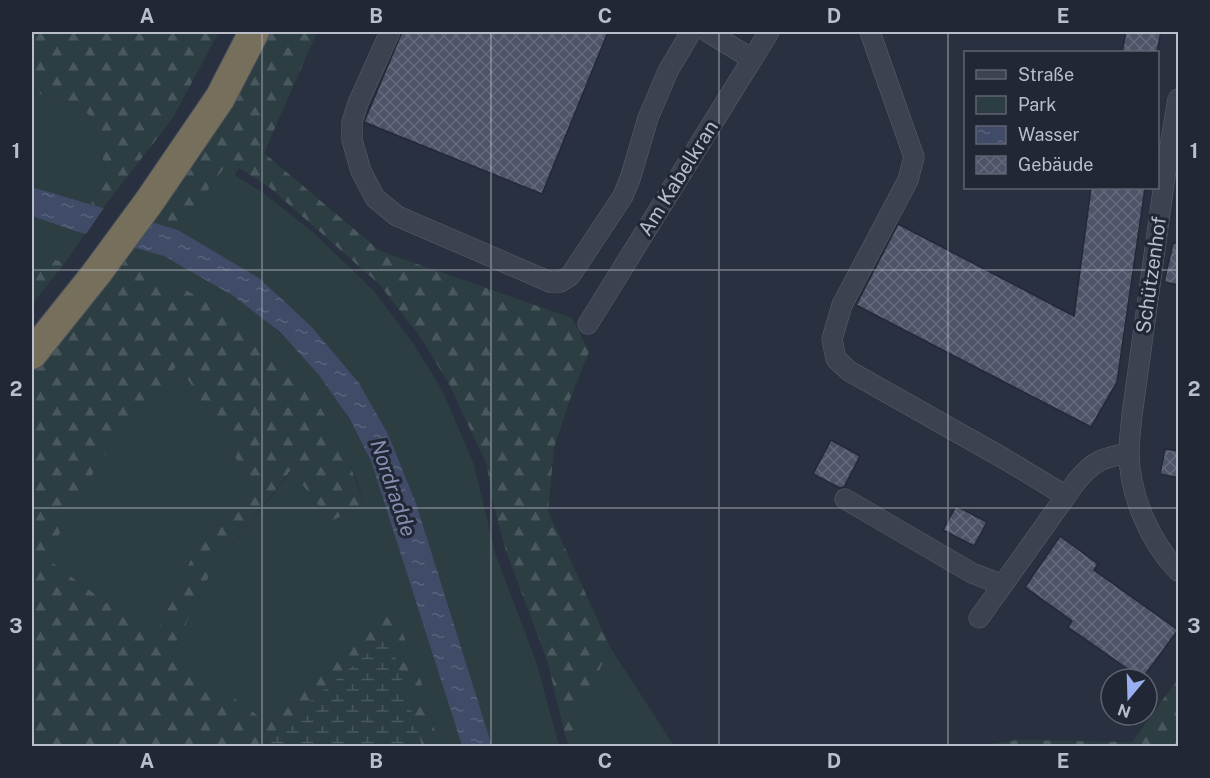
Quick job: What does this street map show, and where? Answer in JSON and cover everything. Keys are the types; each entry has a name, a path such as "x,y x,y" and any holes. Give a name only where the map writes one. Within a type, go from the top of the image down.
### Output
{"highway":[{"path":"139,198 234,32"},
{"path":"32,354 87,270 139,198 220,98 254,32"},
{"path":"32,324 87,270"}],"street":[{"path":"390,32 358,103 352,122 352,140 361,171 375,198 397,216 543,279 560,282 570,276 583,260 623,196 648,118 668,71 691,32"},
{"path":"708,32 752,59"},
{"name":"Am Kabelkran","path":"588,324 769,32"},
{"path":"870,32 914,157 908,180 842,305 832,339 836,359 849,371 1066,496"},
{"name":"Schützenhof","path":"1179,99 1164,176 1129,453 1136,497 1143,514 1167,559 1179,571"},
{"path":"979,618 1089,466 1106,458 1129,453"},
{"path":"845,499 972,573 1003,585"}],"green space":[{"path":"32,32 219,32 172,119 103,208 91,204 107,173 89,115 77,104 32,92"},
{"path":"264,32 317,32 264,153 380,251 572,318 589,352 554,448 548,511 610,647 567,742 547,660 506,551 492,500 487,465 449,384 421,338 379,284 269,187 239,168 237,171 227,164 178,230 153,223 203,144"},
{"path":"32,92 77,104 89,115 107,174 91,204 32,187"},
{"path":"227,164 237,171 235,175 266,195 314,233 374,291 413,343 442,390 474,464 495,553 537,664 559,746 492,746 416,503 388,434 359,383 311,326 259,278 178,230"},
{"path":"32,216 85,234 65,263 32,253"},
{"path":"131,246 157,253 188,268 249,307 303,356 334,394 371,461 462,746 439,746 421,681 391,602 261,719 172,652 213,568 292,470 331,521 364,504 356,478 333,431 220,311 123,257"},
{"path":"32,253 65,263 32,304"},
{"path":"123,257 171,281 220,311 265,345 302,383 322,411 346,457 364,505 331,521 291,470 213,568 172,652 261,718 391,602 421,681 439,746 32,746 32,371","holes":["178,364 233,450 246,488 193,555 154,638 46,558 100,461"]},
{"path":"178,363 233,450 246,488 193,555 154,638 45,558 100,461"},
{"path":"389,636 422,746 258,746 260,743"},
{"path":"610,647 674,746 569,746 567,742"},
{"path":"1178,679 1178,746 978,746 1018,740 1132,742 1143,727 1159,727 1159,705"}],"water":[{"name":"Nordradde","path":"32,187 178,230 259,278 311,326 359,383 388,434 416,503 492,746 462,746 371,461 349,418 319,375 280,332 232,295 164,256 75,231 32,216"}],"pier":[{"path":"106,205 149,218 127,248 84,237"}],"building":[{"path":"402,32 608,32 542,194 364,122"},
{"path":"1126,32 1161,32 1157,51 1122,51"},
{"path":"1091,189 1145,189 1117,382 1091,427 856,305 898,224 1074,316"},
{"path":"1173,243 1179,243 1179,285 1164,282"},
{"path":"831,440 860,456 844,487 840,488 813,474"},
{"path":"1165,449 1179,451 1179,478 1160,474"},
{"path":"956,506 987,522 974,546 943,530"},
{"path":"1060,536 1098,564 1094,570 1178,630 1151,667 1125,667 1068,627 1072,621 1025,587"}]}
